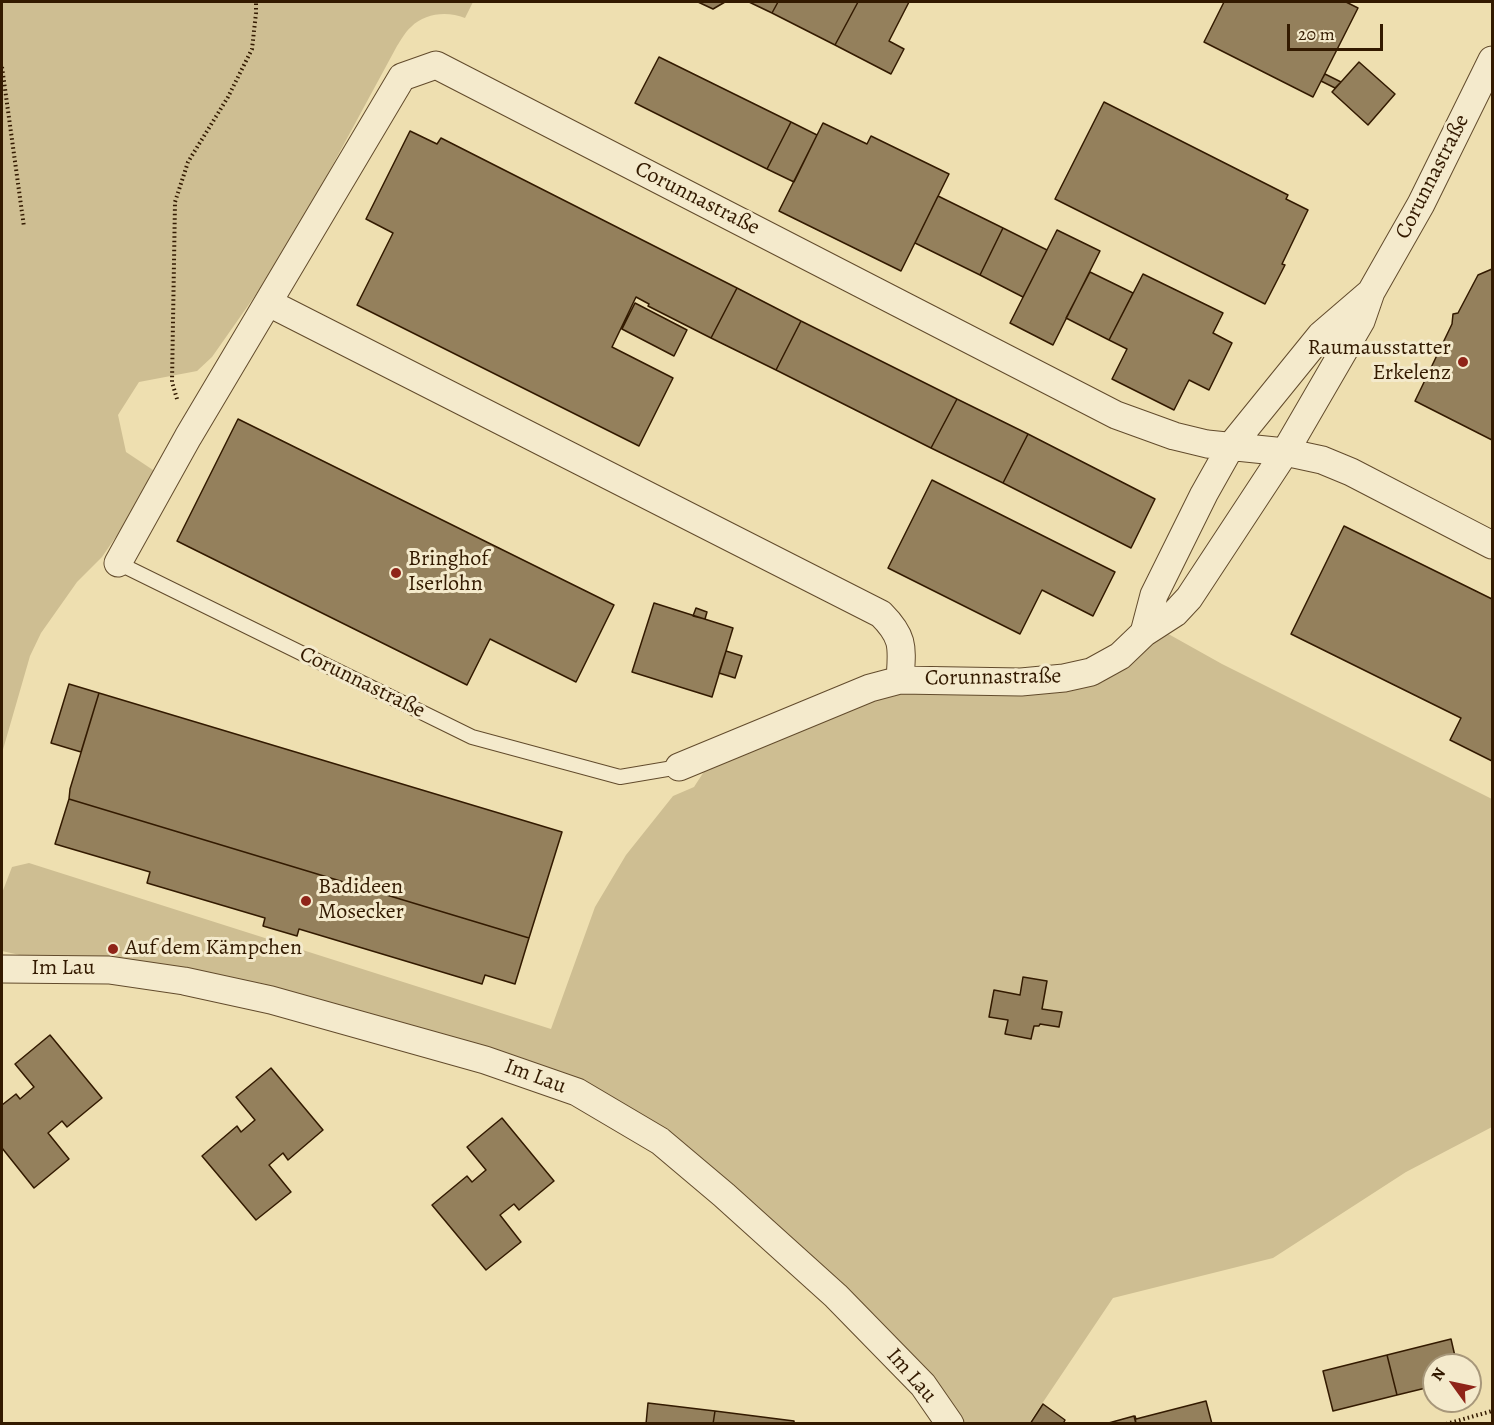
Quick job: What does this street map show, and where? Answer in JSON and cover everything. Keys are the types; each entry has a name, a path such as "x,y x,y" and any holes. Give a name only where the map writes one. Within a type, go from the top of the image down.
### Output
{"street":[{"name":"Corunnastraße","path":"679,767 870,688 900,680 1022,682 1064,678 1091,672 1120,656 1144,633 1175,613 1189,598 1285,452 1361,321 1371,292 1421,204 1492,60"},
{"name":"Corunnastraße","path":"118,563 188,437 402,77 436,65 1116,415 1174,436 1207,444 1285,452 1322,460 1351,472 1492,545"},
{"name":"Corunnastraße","path":"1144,633 1154,595 1204,494 1231,446 1321,335 1371,292"},
{"name":"Corunnastraße","path":"269,303 882,614 894,627 902,645 900,680"},
{"name":"Im Lau","path":"2,969 109,970 184,981 271,1000 485,1060 577,1092 660,1141 733,1203 836,1296 923,1385 950,1424"}],"lane":[{"name":"Corunnastraße","path":"118,563 472,737 620,777 679,767"}],"path":[{"path":"188,437 172,382 175,202 188,162 228,97 252,49 255,2"},
{"path":"2,67 24,227"},
{"path":"1446,1424 1492,1411"}],"shaded area":[{"path":"2,2 473,2 465,18 451,14 429,16 417,22 405,34 285,253 212,357 197,371 139,382 118,415 126,452 159,474 102,557 77,582 41,633 30,656 2,753"},
{"path":"1163,631 1222,664 1492,799 1492,1127 1406,1172 1273,1258 1113,1298 1029,1423 958,1423 579,1081 2,951 2,893 12,867 29,863 551,1029 595,907 626,855 673,796 694,787 705,770 833,712 897,692 1134,660"}],"building":[{"path":"698,2 725,2 713,9"},
{"path":"749,2 778,2 772,13"},
{"path":"778,2 858,2 835,45 772,13"},
{"path":"858,2 909,2 889,41 904,49 891,74 835,45"},
{"path":"1224,2 1346,2 1358,8 1313,97 1204,42"},
{"path":"659,57 791,122 767,169 635,103"},
{"path":"1359,62 1395,94 1368,125 1332,92"},
{"path":"1325,74 1341,82 1335,88 1321,81"},
{"path":"1104,102 1288,195 1286,199 1308,210 1282,264 1285,265 1265,304 1055,199"},
{"path":"791,122 817,135 794,182 767,169"},
{"path":"823,123 867,144 871,136 949,174 901,271 779,211"},
{"path":"410,131 437,144 441,138 737,288 711,338 648,306 649,304 636,297 612,347 673,378 639,446 357,305 393,233 366,219"},
{"path":"938,196 1003,228 980,275 915,243"},
{"path":"1003,228 1047,250 1023,297 980,275"},
{"path":"1057,230 1100,251 1053,345 1010,323"},
{"name":"Raumausstatter Erkelenz","path":"1492,269 1492,440 1415,401 1452,324 1453,314 1458,313 1478,275"},
{"path":"1090,272 1133,293 1109,340 1066,318"},
{"path":"1143,274 1223,313 1213,333 1232,343 1209,390 1189,380 1174,410 1112,379 1127,349 1109,340"},
{"path":"737,288 801,321 776,370 711,338"},
{"path":"635,303 687,330 674,356 622,329"},
{"path":"801,321 957,399 931,448 776,370"},
{"path":"957,399 1028,434 1003,483 931,448"},
{"name":"Bringhof Iserlohn","path":"238,419 614,605 576,682 490,639 467,685 177,541"},
{"path":"1028,434 1155,499 1131,548 1003,483"},
{"path":"932,480 1115,572 1093,616 1042,590 1020,634 888,568"},
{"path":"1344,526 1492,599 1492,761 1450,740 1461,718 1291,634"},
{"path":"654,603 733,628 712,697 632,672"},
{"path":"696,608 707,612 705,619 693,616"},
{"path":"726,651 742,656 735,678 719,673"},
{"path":"69,684 99,693 81,752 51,743"},
{"path":"99,693 562,832 529,938 69,799"},
{"name":"Badideen Mosecker","path":"69,799 529,938 515,984 485,975 482,984 299,929 297,936 263,926 265,918 147,883 150,872 55,844"},
{"path":"1023,977 1047,981 1042,1009 1062,1012 1059,1027 1040,1024 1034,1026 1031,1039 1005,1034 1008,1020 989,1017 994,990 1020,995"},
{"path":"50,1035 102,1098 67,1127 62,1121 48,1133 69,1159 34,1188 2,1148 2,1105 16,1094 20,1099 34,1087 15,1064"},
{"path":"271,1068 323,1130 288,1160 283,1153 269,1165 291,1192 256,1220 202,1156 237,1126 241,1132 255,1120 236,1097"},
{"path":"502,1118 554,1181 519,1210 514,1204 500,1215 521,1242 486,1270 432,1205 467,1176 472,1182 486,1170 467,1147"},
{"path":"1451,1339 1454,1353 1422,1353 1422,1389 1397,1395 1387,1355"},
{"path":"1387,1355 1397,1395 1333,1411 1323,1371"},
{"path":"1206,1401 1212,1424 1136,1424 1135,1416 1136,1419"},
{"path":"648,1403 715,1411 713,1424 646,1424"},
{"path":"1043,1404 1065,1420 1063,1424 1030,1424"},
{"path":"715,1411 794,1421 794,1424 713,1424"},
{"path":"1134,1416 1136,1424 1105,1424"}],"place":[{"name":"Raumausstatter Erkelenz","path":"1463,362"},
{"name":"Bringhof Iserlohn","path":"396,573"},
{"name":"Badideen Mosecker","path":"306,901"},
{"name":"Auf dem Kämpchen","path":"113,949"}]}
